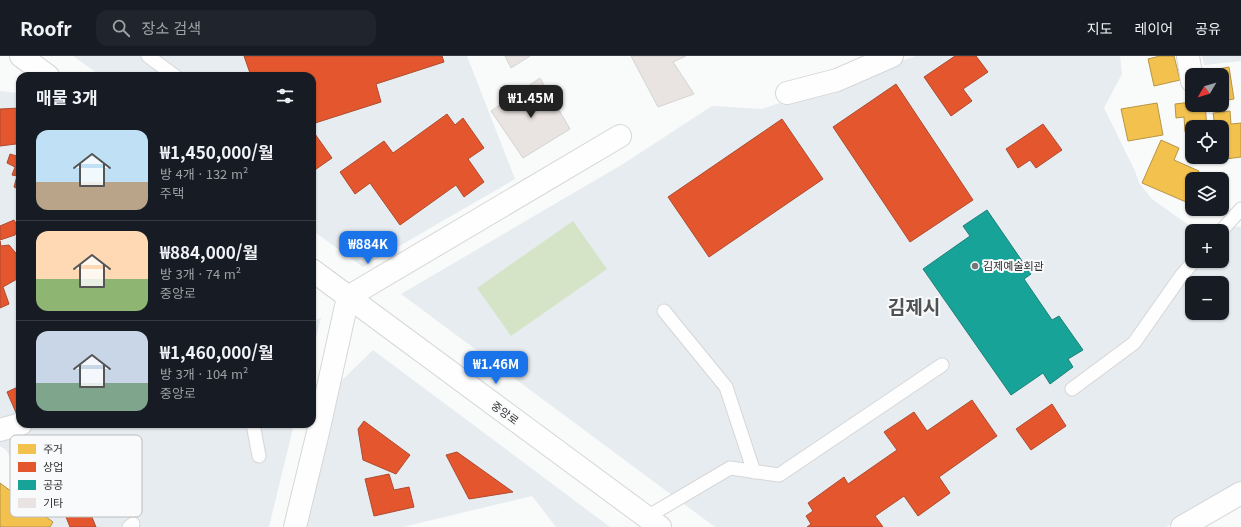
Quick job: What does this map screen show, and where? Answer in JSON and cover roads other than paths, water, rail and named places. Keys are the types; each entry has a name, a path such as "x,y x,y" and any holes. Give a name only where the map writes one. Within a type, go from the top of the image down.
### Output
{"street":[{"path":"21,56 43,72"},
{"path":"787,93 837,80 892,56"},
{"path":"1188,56 1190,68"},
{"path":"295,527 320,428 348,297 620,136"},
{"name":"중앙로","path":"316,279 348,297 653,522"},
{"path":"0,430 16,425"},
{"path":"1182,527 1241,493"}],"lane":[{"path":"148,56 170,72"},
{"path":"1227,224 1241,209"},
{"path":"1072,389 1134,343 1188,268"},
{"path":"664,311 726,387 754,472"},
{"path":"653,522 730,468 779,475 942,365"},
{"path":"254,428 259,456"}],"place":[{"name":"김제예술회관","path":"975,266"}],"district":[{"name":"김제시","path":"914,307"}]}
